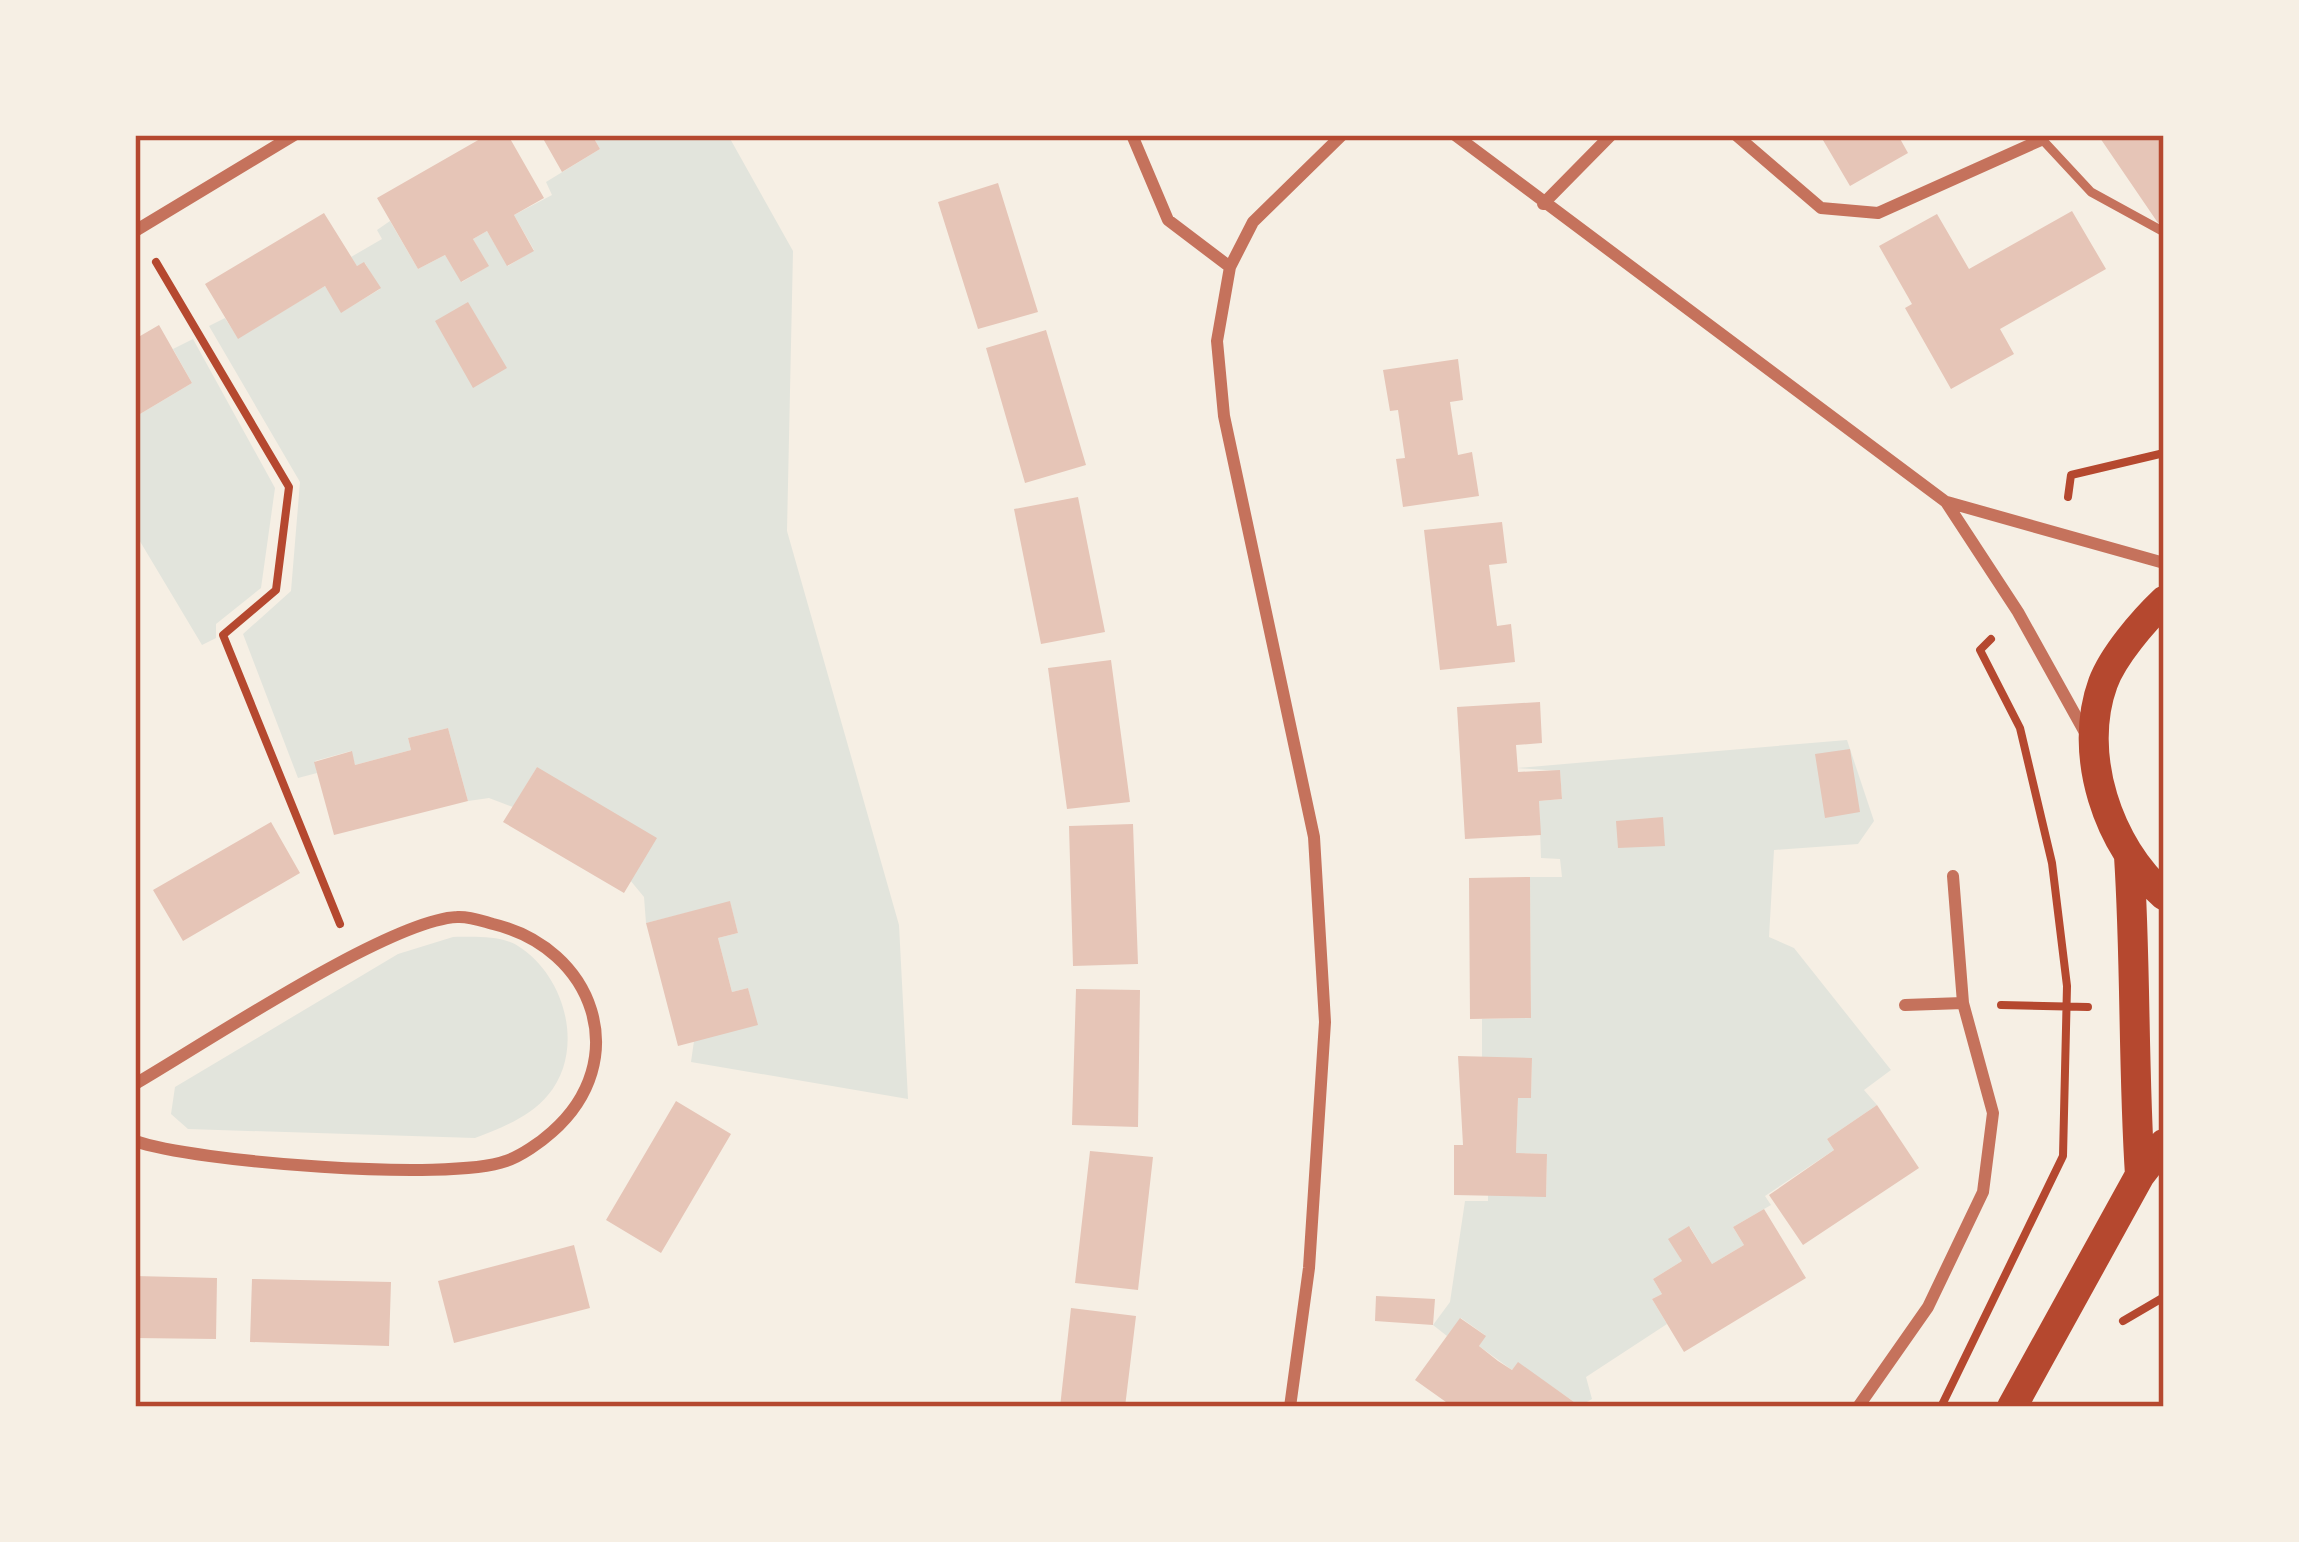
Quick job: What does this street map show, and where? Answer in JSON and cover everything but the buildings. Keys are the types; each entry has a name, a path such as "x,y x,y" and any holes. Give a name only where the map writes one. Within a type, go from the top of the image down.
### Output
{"main road":[{"path":"2164,601 2103,682 2093,748 2106,808 2129,856 2164,895"},
{"path":"2129,856 2138,1006 2134,1090 2140,1175"},
{"path":"2012,1407 2140,1175 2164,1144"}],"street":[{"path":"136,229 294,135"},
{"path":"1132,135 1168,220 1230,267"},
{"path":"1290,1407 1309,1268 1325,1022 1315,837 1224,416 1217,341 1230,267 1252,222 1342,135"},
{"path":"1455,135 1946,502 2018,612 2093,748"},
{"path":"1543,204 1611,135"},
{"path":"1736,135 1821,208 1878,213 2039,138"},
{"path":"1946,502 2164,563"},
{"path":"1858,1407 1928,1307 1983,1192 1994,1113 1964,1004 1953,876"},
{"path":"135,1084 408,927 460,916 518,930 563,956 588,993 596,1052 578,1102 552,1132 507,1161 452,1170 175,1155 135,1141"},
{"path":"1905,1004 1964,1004"}],"lane":[{"path":"2039,138 2091,192 2164,232"}],"path":[{"path":"136,229 289,487 276,590 223,635 354,958"},
{"path":"2067,504 2071,475 2164,453"},
{"path":"1941,1407 2063,1156 2066,1006 2052,862 2020,728 1980,650 1986,644"},
{"path":"1964,1004 2103,1008"},
{"path":"2123,1321 2164,1298"}],"shaded area":[{"path":"592,135 728,135 793,251 787,531 899,925 908,1099 691,1062 694,1041 757,1024 748,988 732,992 718,938 738,933 730,902 646,923 644,897 537,767 513,807 489,798 468,801 448,728 408,738 411,750 355,765 351,751 315,761 317,773 298,778 243,634 291,591 300,482 209,326 225,318 238,338 325,286 342,312 380,289 365,263 357,266 351,257 382,239 377,230 390,221 418,269 445,255 462,282 488,266 473,239 487,231 508,266 534,250 514,215 552,195 546,182 600,149"},
{"path":"193,339 275,488 261,588 216,624 216,638 202,645 135,533 135,417 192,383 173,349"},
{"path":"1847,740 1874,821 1858,844 1774,850 1769,937 1794,948 1891,1070 1864,1090 1877,1105 1827,1139 1834,1150 1765,1196 1771,1205 1733,1227 1744,1245 1712,1264 1690,1227 1669,1239 1682,1261 1653,1279 1662,1294 1652,1299 1667,1324 1586,1377 1592,1399 1580,1406 1518,1363 1512,1370 1479,1346 1485,1335 1461,1318 1447,1336 1433,1325 1450,1302 1465,1201 1488,1201 1488,1195 1546,1196 1547,1154 1516,1153 1518,1098 1531,1097 1532,1059 1482,1057 1482,1019 1531,1018 1530,877 1562,877 1560,859 1541,858 1539,801 1562,799 1560,771 1517,768"},
{"path":"453,937 511,942 534,959 558,994 568,1036 566,1057 548,1095 524,1115 475,1138 188,1129 171,1114 175,1087 398,954"}]}
